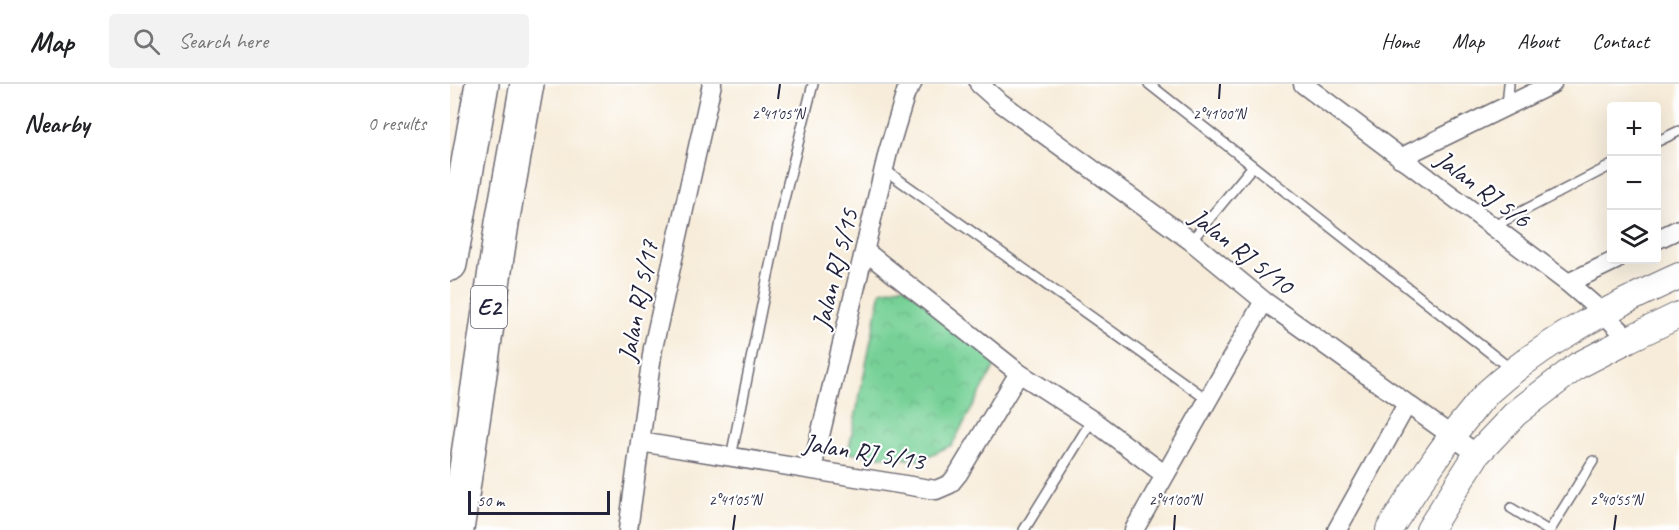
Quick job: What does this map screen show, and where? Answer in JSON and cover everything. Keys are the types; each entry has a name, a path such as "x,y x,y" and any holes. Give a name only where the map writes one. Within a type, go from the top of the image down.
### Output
{"highway":[{"name":"E2","path":"450,264 482,84"},
{"name":"E2","path":"457,530 502,223 527,84"}],"street":[{"name":"Jalan RJ 5/17","path":"628,530 653,348 712,84"},
{"name":"Jalan RJ 5/15","path":"812,469 888,152 906,92 912,84"},
{"name":"Jalan RJ 5/10","path":"979,84 996,100 1191,242 1264,302 1477,454"},
{"path":"1400,158 1552,84"},
{"name":"Jalan RJ 5/6","path":"1313,87 1400,158 1568,283 1629,339"},
{"path":"1661,238 1679,229"},
{"path":"865,251 1019,373 1092,420 1165,475"},
{"path":"1568,283 1608,264"},
{"path":"1389,530 1452,436 1486,394 1514,371 1603,313 1679,276"},
{"path":"1134,530 1264,302"},
{"path":"1429,530 1477,454 1515,414 1577,366 1679,315"},
{"name":"Jalan RJ 5/13","path":"640,442 936,490 950,484 958,474 1019,373"},
{"path":"1337,530 1407,404"}],"lane":[{"path":"731,457 782,207 813,84"},
{"path":"1149,84 1514,371"},
{"path":"1507,106 1509,84"},
{"path":"1661,140 1679,131"},
{"path":"1191,242 1252,166"},
{"path":"1492,227 1607,167"},
{"path":"885,170 1208,400"},
{"path":"1024,530 1092,420"},
{"path":"1510,508 1549,530 1593,461"}],"green space":[{"path":"904,286 997,362 952,445 920,460 848,453 881,291"}]}
